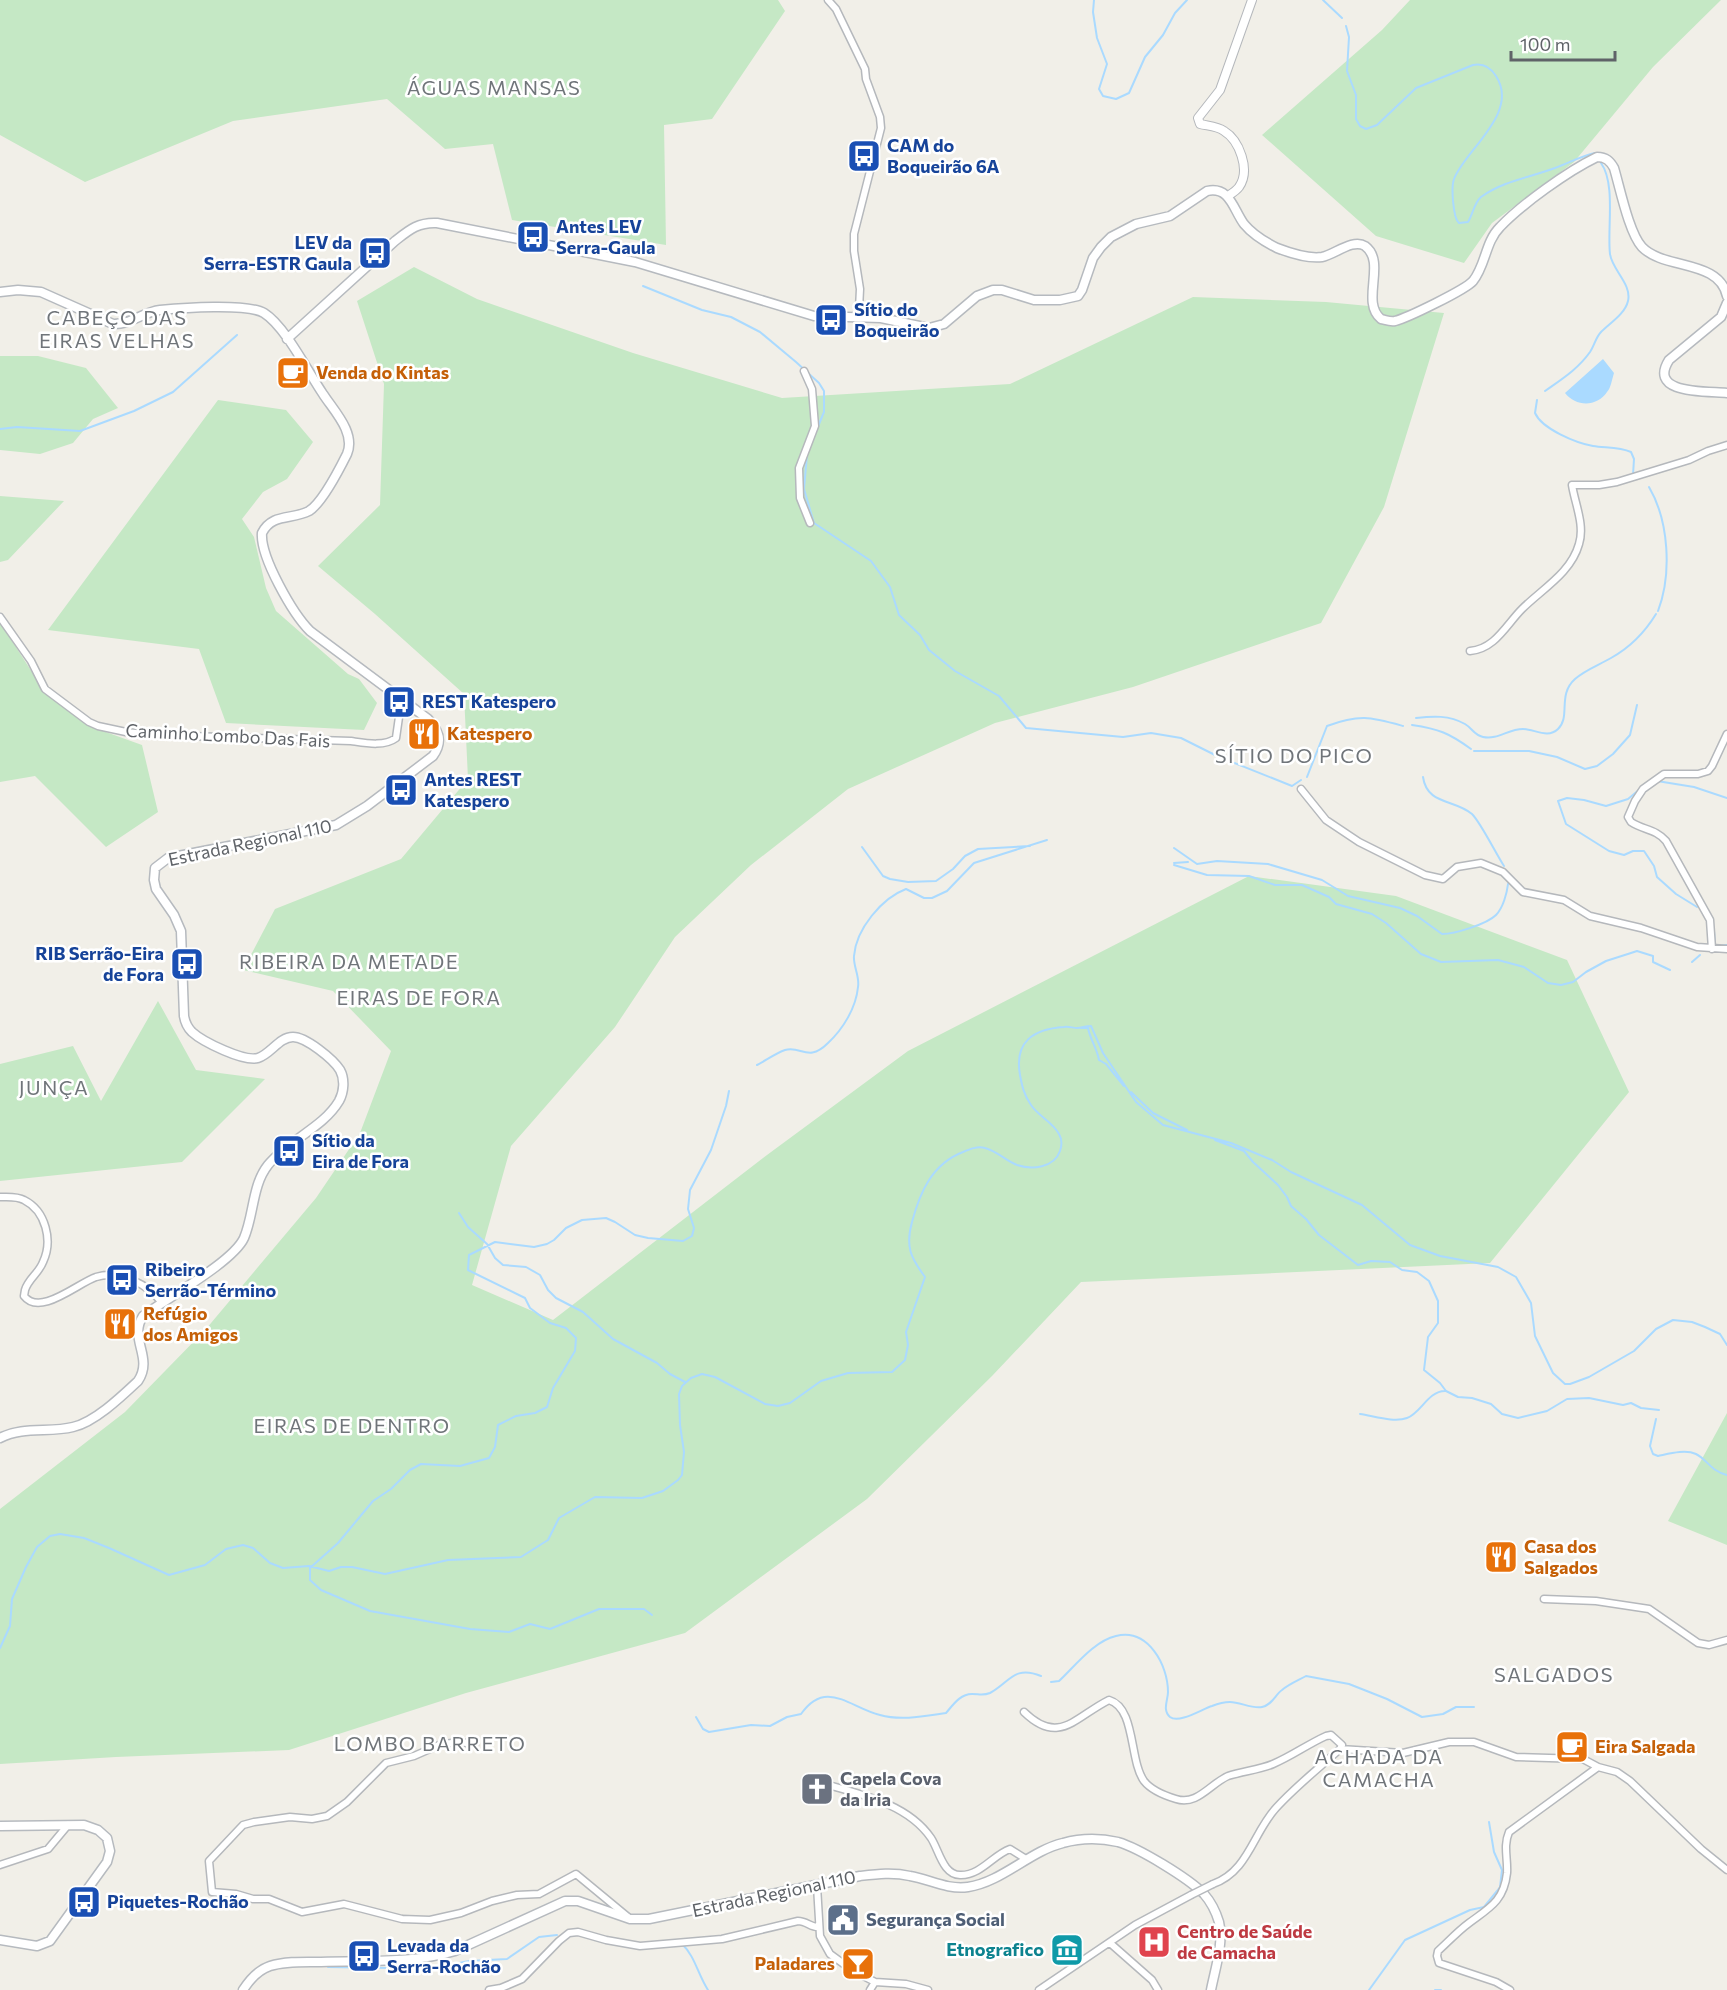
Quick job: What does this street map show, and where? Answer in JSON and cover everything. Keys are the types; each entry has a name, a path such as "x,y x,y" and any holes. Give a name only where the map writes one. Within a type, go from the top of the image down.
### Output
{"main road":[{"path":"287,339 394,241 413,226 423,223 437,223 634,262 814,316 862,316 929,328 944,324 977,296 993,290 1002,290 1034,300 1071,299 1082,290 1093,258 1111,237 1136,224 1170,216 1207,191 1218,191 1228,196 1245,225 1255,235 1280,249 1298,255 1321,257 1360,243 1366,247 1373,262 1374,310 1381,319 1395,321 1470,284 1497,230 1508,219 1574,170 1597,157 1609,161 1614,168 1635,236 1643,248 1656,256 1715,277 1723,286 1727,296"},
{"name":"Estrada Regional 110","path":"0,292 18,290 41,292 120,325 148,312 158,310 250,308 270,318 287,339 348,433 349,446 347,454 315,506 302,513 271,522 262,533 263,546 282,591 302,624 428,719 440,735 438,750 423,764 352,816 336,825 168,858 155,868 156,889 174,915 181,931 184,1016 189,1028 198,1037 212,1044 233,1054 252,1059 264,1055 285,1039 306,1040 340,1070 343,1084 341,1097 333,1109 277,1156 265,1169 244,1237 236,1249 209,1271 143,1316 137,1334 144,1369 138,1381 81,1425 62,1429 20,1431 0,1438"},
{"path":"1727,303 1721,316 1669,360 1665,370 1667,381 1677,389 1727,393"},
{"path":"0,1826 91,1826 107,1838 110,1851 107,1862 50,1941 37,1946 0,1940"},
{"name":"Estrada Regional 110","path":"243,1990 250,1979 259,1972 279,1964 399,1960 437,1956 455,1951 565,1900 578,1901 630,1919 649,1919 882,1873 910,1876 943,1886 967,1887 990,1879 1060,1844 1086,1839 1121,1843 1136,1850 1195,1886 1211,1904 1220,1927 1211,1990"}],"street":[{"path":"828,0 836,9 865,69 866,79 880,117 880,136 869,170 854,234 860,289 859,309 862,316"},
{"path":"1228,196 1239,187 1243,175 1240,151 1232,137 1225,131 1200,124 1198,118 1220,90 1252,0"},
{"path":"804,371 812,389 815,426 799,468 800,498 810,523"},
{"path":"1470,651 1479,650 1503,632 1523,608 1545,591 1571,560 1579,544 1581,533 1572,485 1617,482 1689,460 1727,445"},
{"name":"Caminho Lombo Das Fais","path":"0,617 31,661 45,689 89,722 108,729 154,735 351,741 373,744 396,738 400,710 404,700"},
{"path":"1712,949 1710,920 1666,841 1660,834 1630,822 1628,817 1643,789 1664,774 1698,774 1708,771 1727,734"},
{"path":"1300,789 1334,826 1366,846 1425,875 1443,879 1457,867 1481,864 1503,872 1523,892 1564,900 1590,916 1634,926 1697,947 1727,949"},
{"path":"0,1197 15,1197 31,1204 40,1216 48,1236 49,1242 44,1261 25,1290 24,1296 27,1299 39,1303 46,1301 67,1293 89,1280 106,1276 137,1282 154,1293 162,1303"},
{"path":"1544,1599 1596,1601 1649,1609 1698,1643 1708,1646 1727,1640"},
{"path":"1024,1712 1039,1725 1050,1729 1063,1727 1109,1700 1117,1702 1129,1726 1143,1780 1157,1791 1184,1801 1193,1800 1229,1776 1269,1766 1326,1736 1331,1735 1342,1744 1340,1749 1275,1809 1264,1823 1252,1848 1232,1874 1223,1881 1152,1915 1039,1990"},
{"path":"475,1744 458,1742 439,1745 414,1756 386,1762 347,1802 327,1816 290,1817 254,1822 243,1826 209,1861 212,1892 236,1894 253,1899 269,1899 302,1912 344,1904 402,1919 430,1920 461,1913 492,1901 517,1895 538,1894 576,1874 630,1919"},
{"path":"1340,1749 1403,1753 1449,1742 1474,1742 1516,1757 1583,1759 1617,1772 1630,1781 1701,1849 1727,1870"},
{"path":"1510,1990 1496,1982 1439,1963 1438,1951 1467,1924 1493,1906 1503,1892 1507,1873 1505,1843 1509,1832 1599,1767"},
{"path":"821,1783 886,1803 898,1809 924,1829 946,1868 953,1874 960,1876 969,1874 1010,1849 1026,1859"},
{"path":"0,1865 48,1849 69,1825"},
{"path":"817,1886 819,1928 823,1945 830,1954 852,1970 875,1982 906,1984 928,1990"},
{"path":"489,1990 501,1988 522,1978 558,1941 569,1933 578,1932 640,1946 722,1939 798,1921 819,1928"},
{"path":"1110,1943 1152,1980 1158,1990"},
{"path":"870,1990 875,1982"}],"green space":[{"path":"0,0 778,0 785,11 712,119 664,125 666,245 512,220 493,144 445,149 387,99 233,121 85,182 0,135"},
{"path":"1410,0 1721,0 1653,67 1574,162 1492,223 1464,263 1376,236 1262,135 1382,30"},
{"path":"414,267 477,299 633,353 782,398 1010,384 1193,297 1326,302 1444,313 1384,507 1321,623 1133,687 995,723 848,789 751,865 675,937 615,1027 511,1146 472,1285 553,1320 767,1155 908,1051 1249,876 1396,896 1567,960 1629,1092 1490,1263 1081,1282 992,1376 867,1499 685,1633 466,1693 289,1750 0,1764 0,1509 125,1412 206,1329 316,1198 360,1133 391,1051 333,991 243,970 275,909 401,859 468,779 464,694 318,566 380,505 384,384 357,301"},
{"path":"0,356 38,356 86,368 118,408 93,419 73,443 40,454 0,450"},
{"path":"218,400 286,410 313,442 287,479 263,492 242,519 254,537 266,588 276,611 348,674 359,679 377,703 364,730 226,723 199,649 48,630"},
{"path":"0,496 64,501 8,560 0,562"},
{"path":"0,622 44,691 89,726 142,745 158,812 106,847 35,776 0,782"},
{"path":"158,1001 196,1070 265,1079 182,1162 0,1181 0,1064 73,1046 101,1101"},
{"path":"1727,1413 1727,1545 1668,1521"}],"water":[{"path":"1603,359 1614,373 1610,388 1603,397 1592,403 1580,403 1570,398 1565,393"}],"waterway":[{"path":"1094,0 1093,12 1097,38 1107,64 1099,89 1103,96 1116,99 1129,93 1145,57 1163,35 1175,13 1187,0"},
{"path":"1323,0 1342,18"},
{"path":"1346,26 1349,37 1347,71 1356,95 1356,119 1360,126 1366,129 1377,125 1416,88 1473,65 1486,67 1496,76 1502,90 1501,104 1496,117 1454,179 1453,202 1459,223 1468,222 1479,199 1490,192 1508,183 1595,153"},
{"path":"1545,391 1580,364 1590,352 1599,334 1621,314 1628,301 1625,283 1614,266 1610,254 1610,194 1606,172 1601,163"},
{"path":"643,286 702,310 731,317 760,332 796,362 819,383 824,391 824,412 814,436"},
{"path":"0,429 17,427 80,431 134,411 173,392 237,335"},
{"path":"1537,400 1535,413 1552,430 1586,444 1631,452 1634,459 1633,475"},
{"path":"807,455 804,489 814,523 871,561 890,587 899,615 920,635 929,650 955,671 999,696 1026,728 1123,737 1151,733 1181,738 1217,756 1292,786 1301,780"},
{"path":"1649,487 1661,516 1666,548 1665,581 1658,611"},
{"path":"1416,718 1453,719 1465,724 1477,735 1488,738 1523,729 1545,733 1554,732 1562,724 1567,692 1575,679 1624,649 1642,633 1656,614"},
{"path":"1474,751 1529,751 1557,757 1585,769 1597,766 1613,754 1630,735 1637,705"},
{"path":"1307,777 1327,726 1357,718 1403,726"},
{"path":"1412,725 1443,732 1471,749"},
{"path":"1423,777 1426,786 1436,797 1472,814 1504,866"},
{"path":"1657,781 1694,787 1727,798"},
{"path":"1640,789 1628,799 1606,806 1567,798 1558,801 1566,824 1609,851 1624,855 1633,851 1644,851 1654,866 1657,877 1676,894 1697,907"},
{"path":"757,1065 785,1050 815,1052 839,1031 848,1018 857,995 858,983 854,956 860,935 865,925 888,899 906,889 924,898 932,898 947,891 974,863 1047,840"},
{"path":"862,847 883,876 908,882 936,881 953,869 965,856 978,849 1030,846"},
{"path":"1174,848 1197,864 1217,861 1268,864 1322,880 1348,896 1400,908 1417,916 1442,934 1470,928 1496,915 1503,904 1508,884"},
{"path":"1174,863 1188,862"},
{"path":"1174,865 1207,875 1249,876 1275,885 1302,885 1329,897 1336,904 1372,914 1386,923 1421,954 1441,962 1498,960 1524,967 1548,983 1561,985 1573,982 1606,961 1637,951 1653,956 1653,962 1670,970"},
{"path":"1714,931 1715,946"},
{"path":"1718,946 1727,945"},
{"path":"1692,962 1700,955"},
{"path":"0,1648 10,1626 12,1599 26,1567 37,1547 50,1536 60,1534 84,1538 169,1575 205,1565 226,1549 243,1545 253,1548 270,1563 283,1568 309,1566 329,1571 341,1567 352,1567 385,1574 448,1560 521,1557 548,1540 559,1518 595,1497 642,1498 663,1491 678,1480 682,1475 684,1452 679,1394 682,1386 691,1378 702,1374 715,1377 765,1404 778,1406 790,1403 821,1381 848,1373 892,1372 905,1360 908,1345 906,1332 925,1277 911,1252 909,1238 919,1200 935,1172 952,1157 976,1148 989,1149 1023,1167 1048,1164 1057,1157 1060,1151 1060,1136 1034,1109 1027,1098 1019,1064 1020,1054 1028,1039 1053,1028 1091,1026 1103,1053 1136,1102 1163,1125 1231,1143 1272,1160 1291,1172 1362,1205 1410,1245 1440,1256 1498,1267 1516,1277 1531,1303 1535,1336 1553,1373 1565,1384 1589,1377 1634,1351 1656,1329 1673,1320 1692,1322 1705,1327 1720,1334 1727,1345"},
{"path":"1081,1028 1088,1028 1099,1060 1106,1064 1124,1086"},
{"path":"652,1615 644,1609 599,1609 550,1629 530,1624 509,1632 470,1629 370,1611 321,1590 310,1580 310,1568 338,1543 373,1501 391,1489 410,1470 421,1464 460,1466 489,1458 495,1447 498,1425 516,1416 535,1413 547,1407 553,1388 575,1351 576,1338 566,1328 550,1323 530,1308 525,1298 468,1270 469,1255 495,1242 534,1247 547,1244 566,1228 582,1220 606,1218 635,1235 648,1238 683,1241 692,1236 694,1228 688,1209 690,1190 711,1150 729,1091"},
{"path":"1131,1092 1153,1113 1187,1130"},
{"path":"1215,1140 1244,1151 1278,1185 1291,1206 1319,1235 1358,1265 1371,1261 1390,1262 1402,1270 1417,1272 1429,1281 1438,1301 1438,1323 1428,1337 1424,1370 1446,1391 1458,1397 1472,1398 1491,1404 1502,1414 1518,1418 1547,1411 1567,1399 1589,1398 1623,1405 1631,1403 1641,1408 1659,1410"},
{"path":"459,1213 468,1227 487,1244 495,1258 503,1265 526,1267 540,1275 548,1290 556,1298 583,1312 613,1339 657,1363 670,1374 685,1382"},
{"path":"1360,1414 1390,1419 1407,1418 1429,1398 1445,1391"},
{"path":"1656,1419 1650,1446 1653,1454 1658,1456 1677,1452 1696,1454 1716,1470 1727,1475"},
{"path":"1051,1682 1059,1681 1100,1643 1116,1636 1127,1635 1147,1643 1160,1660 1167,1682 1166,1711 1174,1719 1226,1702 1262,1707 1271,1702 1285,1688 1306,1676 1349,1684 1387,1699 1422,1717 1443,1714 1456,1707 1474,1707"},
{"path":"696,1717 703,1729 709,1732 751,1725 770,1726 787,1717 801,1714 810,1703 820,1698 829,1697 839,1698 888,1717 921,1717 946,1713 957,1700 964,1696 990,1693 1018,1674 1024,1672 1041,1676"},
{"path":"1369,1990 1405,1940 1470,1910 1484,1907 1500,1887 1502,1870 1494,1852 1489,1822"},
{"path":"328,1967 391,1968 410,1973 469,1961 507,1959 539,1937 557,1935"},
{"path":"682,1944 690,1954 708,1990"},
{"path":"1435,1990 1441,1990"}],"place":[{"name":"CAM do Boqueirão 6A","path":"864,156"},
{"name":"Antes LEV Serra-Gaula","path":"533,237"},
{"name":"LEV da Serra-ESTR Gaula","path":"375,253"},
{"name":"Sítio do Boqueirão","path":"831,320"},
{"name":"Venda do Kintas","path":"293,373"},
{"name":"REST Katespero","path":"399,702"},
{"name":"Katespero","path":"424,734"},
{"name":"Antes REST Katespero","path":"401,790"},
{"name":"RIB Serrão-Eira de Fora","path":"187,964"},
{"name":"Sítio da Eira de Fora","path":"289,1151"},
{"name":"Ribeiro Serrão-Término","path":"122,1280"},
{"name":"Refúgio dos Amigos","path":"120,1324"},
{"name":"Casa dos Salgados","path":"1501,1557"},
{"name":"Eira Salgada","path":"1572,1747"},
{"name":"Capela Cova da Iria","path":"817,1789"},
{"name":"Piquetes-Rochão","path":"84,1902"},
{"name":"Segurança Social","path":"843,1920"},
{"name":"Centro de Saúde de Camacha","path":"1154,1942"},
{"name":"Etnografico","path":"1067,1950"},
{"name":"Levada da Serra-Rochão","path":"364,1956"},
{"name":"Paladares","path":"858,1964"}],"district":[{"name":"ÁGUAS MANSAS","path":"494,88"},
{"name":"CABEÇO DAS EIRAS VELHAS","path":"117,330"},
{"name":"SÍTIO DO PICO","path":"1294,756"},
{"name":"RIBEIRA DA METADE","path":"349,962"},
{"name":"EIRAS DE FORA","path":"419,998"},
{"name":"JUNÇA","path":"54,1088"},
{"name":"EIRAS DE DENTRO","path":"352,1426"},
{"name":"SALGADOS","path":"1554,1675"},
{"name":"LOMBO BARRETO","path":"430,1744"},
{"name":"ACHADA DA CAMACHA","path":"1379,1768"}]}
